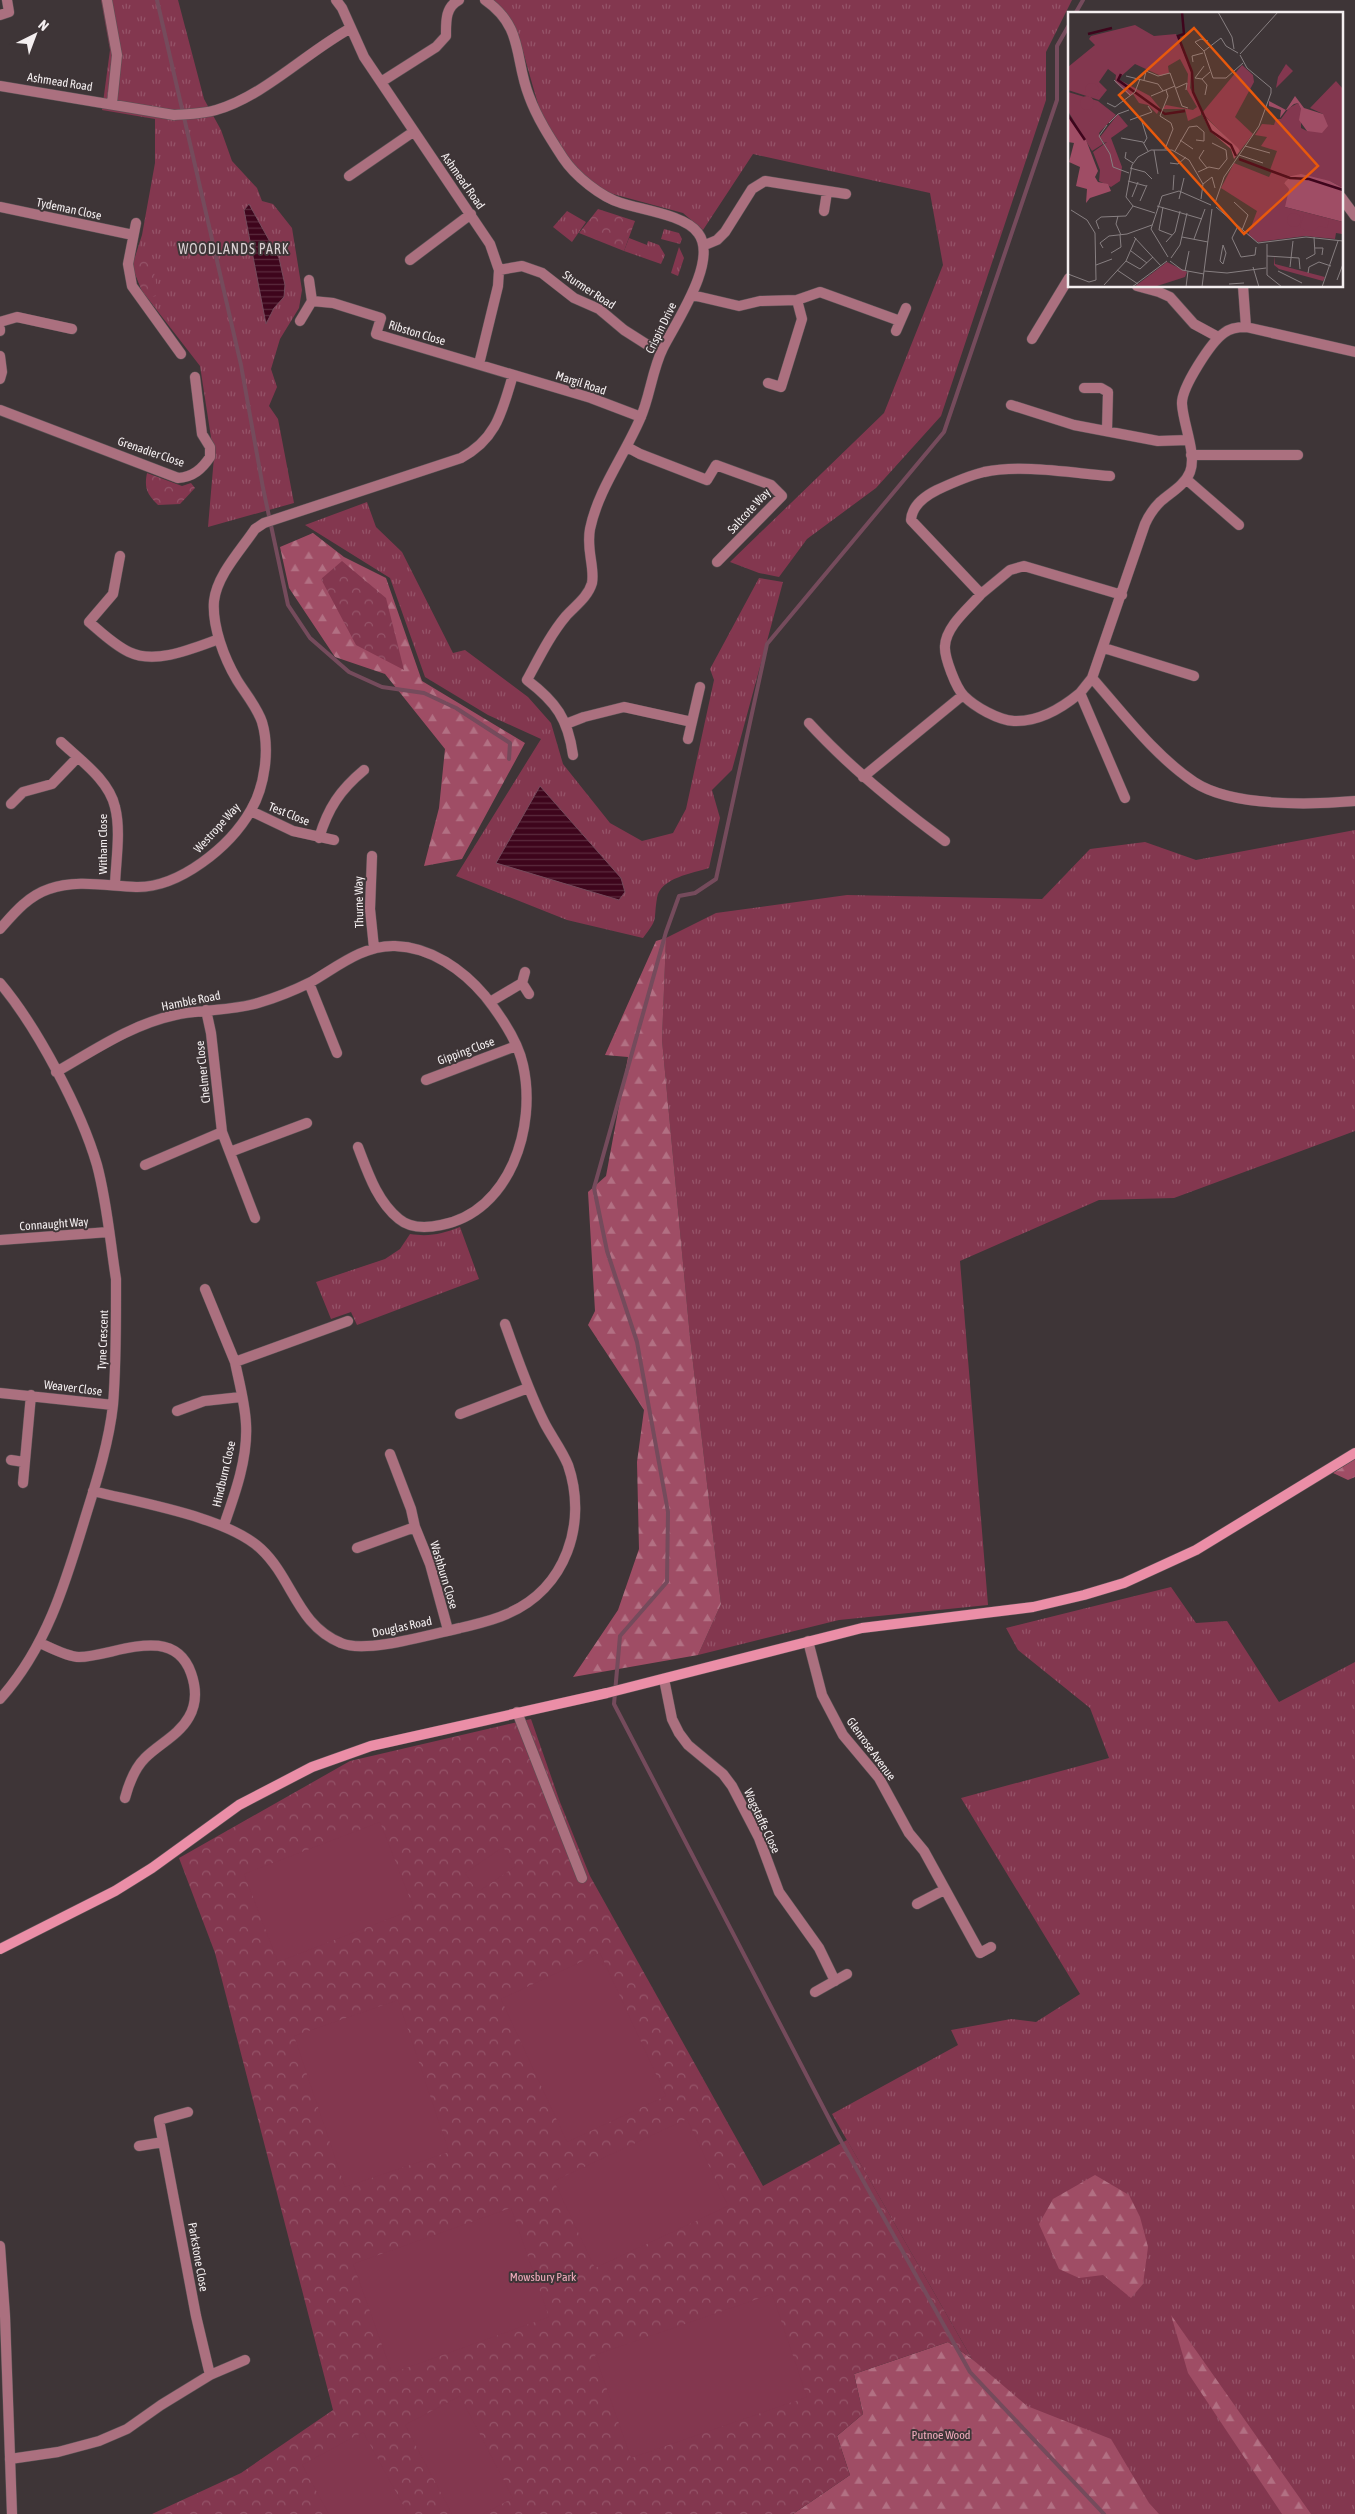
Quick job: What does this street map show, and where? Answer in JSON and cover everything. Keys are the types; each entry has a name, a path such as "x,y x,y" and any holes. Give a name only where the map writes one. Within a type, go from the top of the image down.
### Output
{"main road":[{"path":"0,1949 115,1891 152,1868 238,1805 312,1767 371,1746 606,1693 862,1628 1033,1607 1124,1583 1196,1550 1355,1453"}],"street":[{"path":"0,16 9,12 7,0"},
{"path":"107,0 117,55 112,103"},
{"path":"336,0 351,28"},
{"path":"381,82 436,47 446,36 446,16 453,3 459,0"},
{"path":"484,0 498,11 511,30 520,54 528,93 541,123 564,161 596,192 619,203 684,222 698,232 705,245 717,240 726,232 747,196 757,184 766,181 781,182 846,194"},
{"name":"Ashmead Road","path":"0,86 179,115 216,110 242,99 351,28 364,57 490,244 498,270 498,286 479,364"},
{"path":"349,176 413,132"},
{"path":"824,210 827,192"},
{"path":"1342,198 1355,216"},
{"name":"Tydeman Close","path":"0,207 133,235"},
{"path":"410,260 471,214"},
{"path":"136,223 128,264 132,286 181,354"},
{"name":"Crispin Drive","path":"572,755 566,724 558,708 544,693 527,680 566,616 583,599 592,584 592,569 588,548 594,512 641,417 662,350 692,295 700,271 705,245"},
{"name":"Sturmer Road","path":"498,270 522,266 542,273 574,298 598,309 624,330 646,344 662,350"},
{"path":"300,321 312,301 309,280"},
{"path":"1032,339 1068,280"},
{"path":"1144,288 1170,297 1194,324 1218,337"},
{"path":"1243,288 1246,326"},
{"path":"692,295 739,306 760,301 797,300 820,292 898,326 906,308"},
{"path":"768,383 781,387 802,319 797,300"},
{"name":"Ribston Close","path":"312,301 333,303 381,318 376,334 479,364"},
{"path":"0,322 17,317 72,329"},
{"path":"1122,594 1024,566 1010,570 981,594 948,634 945,646 950,668 963,695 990,713 1014,721 1047,714 1063,706 1080,693 1092,678 1104,648 1122,594 1145,524 1151,512 1186,479 1192,465 1182,402 1184,392 1218,337 1230,330 1246,326 1355,352"},
{"path":"0,356 2,372 0,379"},
{"path":"479,364 513,375"},
{"name":"Margil Road","path":"513,375 591,398 641,417"},
{"name":"Westrope Way","path":"0,929 17,909 50,888 71,885 115,884 137,887 162,883 182,876 203,863 237,828 251,811 259,793 264,771 265,749 262,723 236,678 219,639 214,600 219,583 255,529 264,523 453,461 478,449 494,428 501,413 513,375"},
{"name":"Grenadier Close","path":"0,410 178,478 188,478 203,467 210,458 210,447 202,434 194,377"},
{"path":"1084,388 1101,388 1108,392 1107,430"},
{"path":"1011,406 1074,425 1158,441 1188,440"},
{"name":"Saltcote Way","path":"627,447 640,454 707,480 716,465 771,485 782,496 717,562"},
{"path":"1191,455 1298,455"},
{"path":"981,594 913,524 912,514 920,502 958,480 984,472 1014,470 1110,476"},
{"path":"1186,479 1239,525"},
{"path":"120,556 113,594 89,622 112,642 131,653 150,657 193,649 219,639"},
{"path":"1104,648 1194,676"},
{"path":"1092,678 1164,757 1195,783 1231,798 1316,805 1355,801"},
{"path":"688,739 700,687"},
{"path":"1080,693 1126,798"},
{"path":"862,777 963,695"},
{"path":"566,724 584,716 624,707 692,722"},
{"path":"809,723 834,752 862,777 945,841"},
{"name":"Witham Close","path":"61,742 96,775 109,792 115,807 115,884"},
{"path":"11,804 23,792 31,788 43,788 52,784 77,758"},
{"name":"Test Close","path":"319,838 325,818 334,799 347,784 364,770"},
{"name":"Test Close","path":"251,811 293,831 334,840"},
{"name":"Thurne Way","path":"372,856 370,909 374,948"},
{"name":"Hamble Road","path":"56,1072 142,1026 173,1015 256,1004 309,983 354,956 374,948 395,946 418,950 458,969 490,1002 516,1046 523,1064 526,1088 522,1138 514,1163 492,1196 475,1211 462,1219 435,1226 416,1227 400,1220 386,1207 377,1193 358,1147"},
{"path":"490,1002 522,983 525,972"},
{"name":"Tyne Crescent","path":"0,983 31,1026 75,1107 97,1165 116,1278 112,1406 93,1491 72,1561 40,1643 18,1679 0,1699"},
{"path":"309,983 336,1053"},
{"path":"522,983 529,994"},
{"name":"Chelmer Close","path":"206,1010 211,1033 222,1132 255,1218"},
{"name":"Gipping Close","path":"426,1080 516,1046"},
{"path":"230,1152 307,1123"},
{"path":"145,1164 222,1132"},
{"name":"Connaught Way","path":"0,1240 109,1232"},
{"name":"Hindburn Close","path":"205,1289 235,1362 246,1424 244,1453 234,1497 224,1526"},
{"path":"235,1362 348,1321"},
{"name":"Douglas Road","path":"93,1491 224,1526 248,1539 262,1550 274,1565 308,1620 321,1634 343,1645 365,1648 494,1619 526,1604 544,1590 558,1572 568,1553 574,1535 574,1489 567,1463 545,1425 528,1388 505,1324"},
{"path":"460,1414 528,1388"},
{"name":"Weaver Close","path":"0,1393 112,1406"},
{"name":"Weaver Close","path":"23,1483 31,1396"},
{"path":"177,1411 204,1401 241,1398"},
{"name":"Washburn Close","path":"390,1454 430,1564 448,1630"},
{"path":"11,1460 24,1462"},
{"path":"357,1548 415,1527"},
{"name":"Glenrose Avenue","path":"808,1641 822,1695 843,1736 879,1778 909,1833 924,1851 980,1953 991,1947"},
{"path":"40,1643 77,1657 156,1643 174,1652 188,1665 195,1685 195,1701 190,1716 179,1731 144,1758 135,1770 126,1798"},
{"name":"Wagstaffe Close","path":"664,1679 672,1719 679,1733 688,1746 723,1774 732,1786 759,1838 779,1892 819,1948 835,1981"},
{"path":"518,1712 582,1878"},
{"path":"917,1904 944,1890"},
{"path":"815,1992 847,1974"},
{"name":"Parkstone Close","path":"188,2112 158,2120 196,2316 210,2375"},
{"path":"139,2146 163,2142"},
{"path":"0,2246 4,2383 12,2514"},
{"path":"10,2459 58,2452 99,2441 127,2429 161,2405 210,2375 245,2360"}],"green space":[{"path":"101,0 178,0 204,99 221,130 232,161 257,188 262,201 273,204 292,228 302,290 299,308 280,339 271,369 277,387 269,406 278,419 294,503 208,527 214,457 200,366 142,291 132,266 142,235 155,163 155,119 102,110 110,50"},
{"path":"488,0 1072,0 1046,52 1046,100 941,416 876,488 807,539 779,577 759,573 730,562 884,413 943,265 930,193 753,154 703,230 683,213 598,190 567,157 543,122 520,41"},
{"path":"598,209 635,221 624,251 579,233"},
{"path":"567,211 586,222 572,242 553,227"},
{"path":"664,229 679,233 682,239 680,244 661,239"},
{"path":"629,238 647,245 648,241 659,245 665,255 661,264 624,251"},
{"path":"679,247 684,258 678,276 671,273"},
{"path":"140,256 152,263 156,282 156,296 148,298 142,291 132,266 134,259"},
{"path":"147,473 182,486 191,483 195,488 180,504 158,505 147,490"},
{"path":"367,502 376,527 402,552 453,653 465,650 528,697 551,723 563,764 610,823 642,841 673,833 686,809 714,680 710,669 759,578 783,582 732,770 712,790 720,818 709,868 678,877 659,891 653,922 643,938 567,920 456,876 541,739 488,715 425,677 390,578 305,525"},
{"path":"313,533 344,557 386,578 422,681 525,743 462,859 424,866 439,808 445,749 385,674 335,657 289,588 280,547"},
{"path":"342,561 386,598 404,670 356,645 321,579"},
{"path":"1355,830 1355,1131 1174,1198 1099,1200 960,1261 988,1605 839,1620 698,1655 721,1604 690,1337 662,1040 666,938 716,913 847,895 1042,899 1090,849 1145,842 1196,860"},
{"path":"666,938 662,1040 690,1337 721,1604 698,1655 573,1677 618,1610 639,1549 637,1462 644,1410 588,1325 595,1311 588,1192 606,1176 628,1057 605,1055 656,941"},
{"path":"460,1227 479,1279 357,1325 351,1312 331,1319 316,1282 385,1259 400,1249 410,1234 435,1234"},
{"path":"1355,1459 1355,1477 1348,1480 1333,1473"},
{"path":"1171,1587 1196,1623 1227,1621 1279,1702 1355,1662 1355,2514 1117,2514 972,2359 832,2114 958,2045 951,2030 1011,2019 1036,2022 1080,1994 961,1798 1109,1758 1090,1708 1018,1650 1006,1628"},
{"name":"Mowsbury Park","path":"531,1719 560,1802 590,1876 763,2186 847,2140 972,2359 948,2342 854,2374 863,2414 837,2436 850,2475 793,2514 152,2514 241,2473 333,2410 215,1953 179,1858 350,1761"},
{"path":"380,1822 414,1909 278,1962 244,1874"},
{"path":"503,1847 516,1866 478,1892 465,1873"},
{"path":"600,1953 666,2096 567,2142 501,1999"},
{"path":"398,2000 449,2152 345,2187 294,2036"},
{"path":"687,2119 728,2206 595,2268 554,2181"},
{"path":"1095,2175 1129,2195 1140,2217 1148,2247 1143,2284 1131,2298 1103,2275 1079,2278 1059,2269 1039,2224 1053,2199"},
{"path":"511,2208 549,2317 392,2373 353,2264"},
{"path":"772,2294 807,2397 631,2458 595,2355"},
{"path":"1171,2315 1311,2514 1282,2514 1188,2373"},
{"name":"Putnoe Wood","path":"948,2342 972,2359 1027,2406 1111,2439 1149,2503 1159,2514 793,2514 850,2475 837,2436 863,2414 854,2374"},
{"path":"460,2396 513,2498 483,2514 452,2514 405,2425"},
{"path":"363,2432 408,2514 329,2514 302,2465"}],"shaded area":[{"path":"249,204 279,258 285,285 284,297 274,308 266,324 244,210"},
{"path":"540,786 621,878 625,892 619,900 496,863"}],"waterway":[{"path":"157,0 241,365 263,488 288,605 310,638 349,672 382,687 424,693 456,708 510,743 509,759"},
{"path":"1076,12 1083,0"},
{"path":"1068,27 1057,46 1057,100 944,432 767,644 716,879 695,893 679,896 666,932 594,1188 607,1251 637,1342 668,1512 667,1582 620,1636 614,1704 836,2132 970,2372 1104,2514"}],"district":[{"name":"WOODLANDS PARK","path":"234,249"}]}
